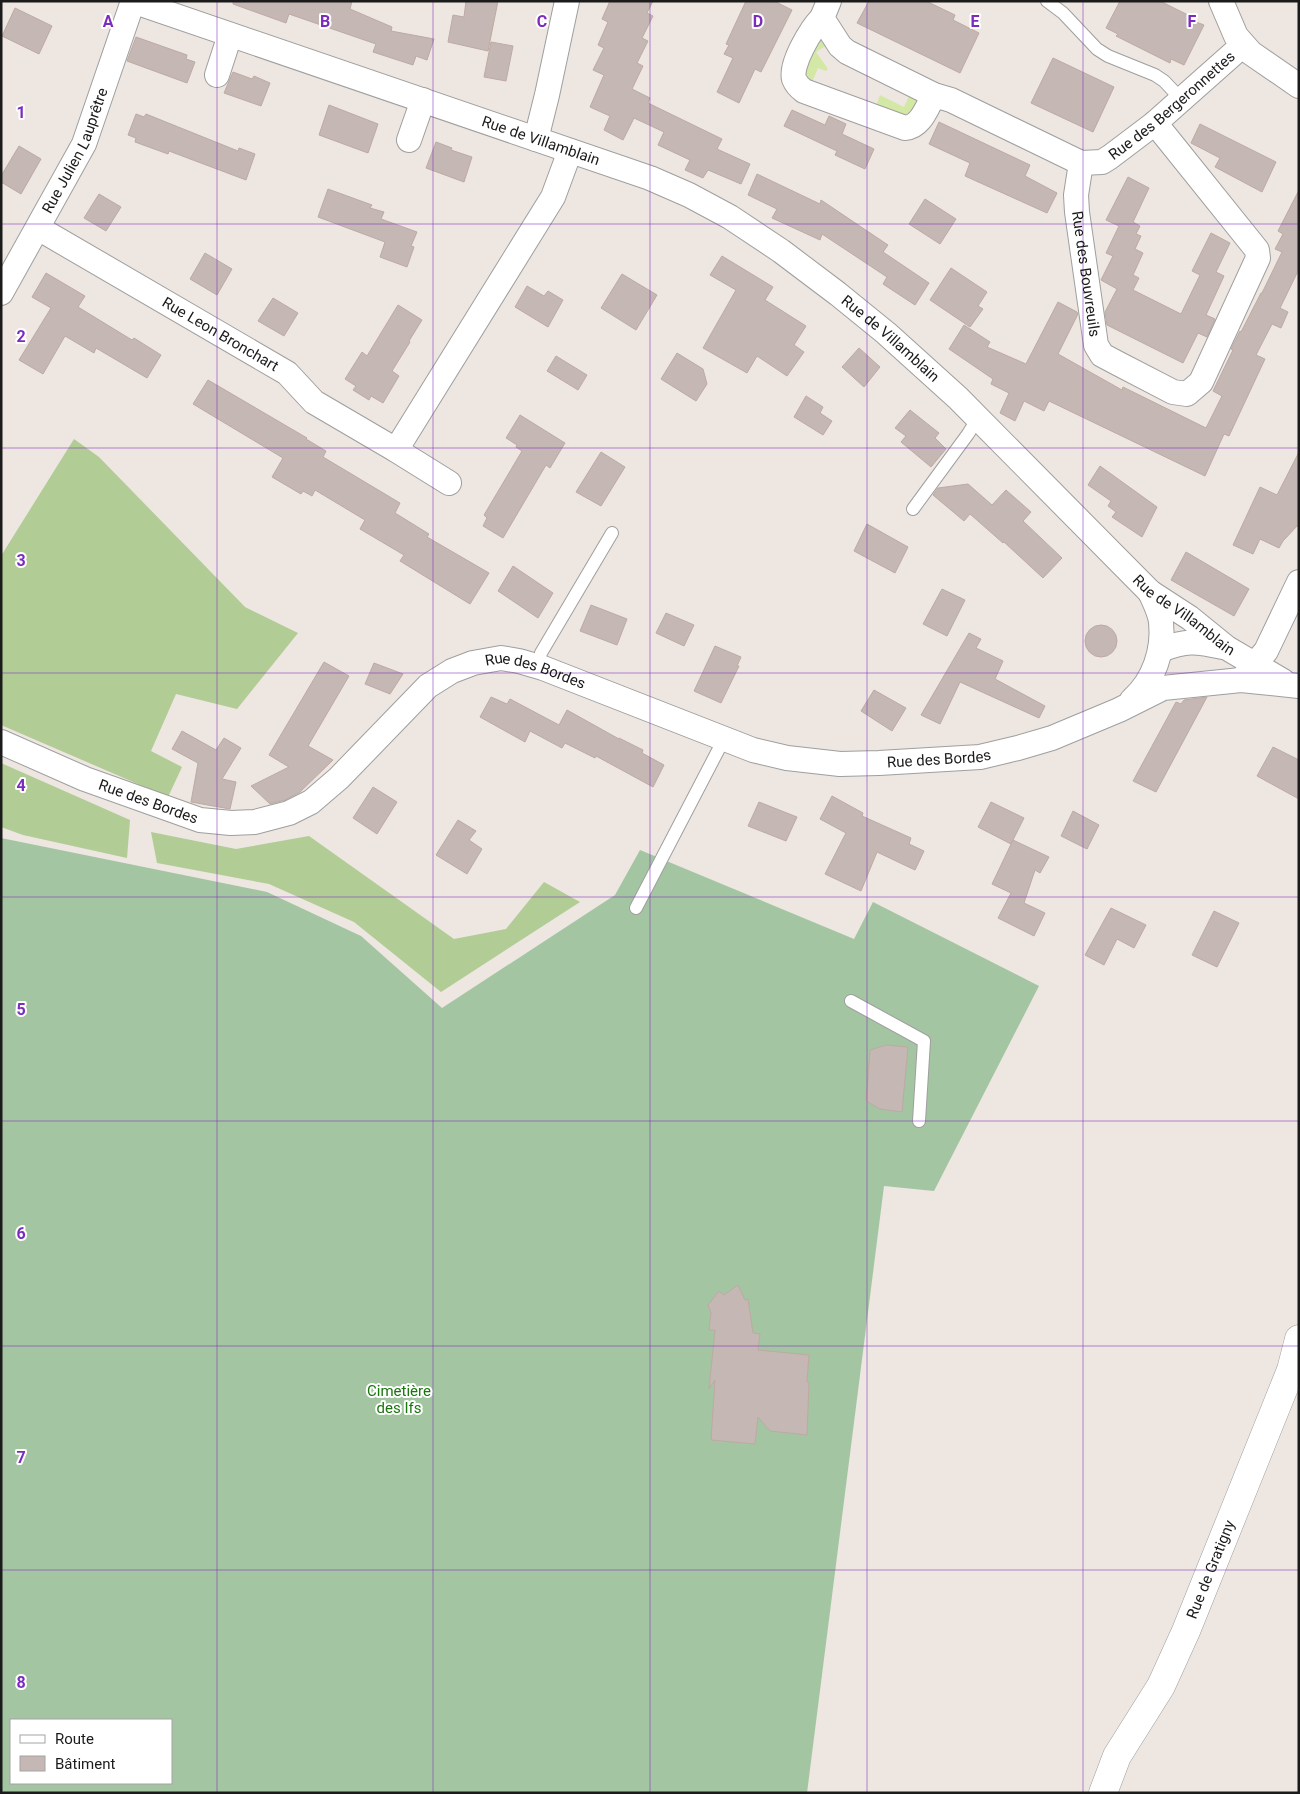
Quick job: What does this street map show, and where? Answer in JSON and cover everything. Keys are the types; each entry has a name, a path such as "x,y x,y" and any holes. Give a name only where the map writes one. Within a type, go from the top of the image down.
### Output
{"street":[{"name":"Rue de Villamblain","path":"132,1 650,178 730,216 781,251 886,333 978,418 1150,592 1190,618 1227,648 1247,672 1294,685"},
{"name":"Rue Julien Lauprêtre","path":"1,293 84,144 132,1"},
{"path":"536,139 567,1"},
{"path":"1221,1 1236,36 1250,53 1299,86"},
{"path":"825,10 840,46 847,52 934,95 951,100 1081,163"},
{"path":"825,10 813,27 794,66 793,77 795,82 804,91 905,128 911,128 917,123 934,95"},
{"path":"217,75 230,36"},
{"name":"Rue des Bergeronnettes","path":"1081,163 1102,162 1155,123 1243,45"},
{"path":"409,140 423,100"},
{"name":"Rue des Bouvreuils","path":"1081,163 1076,195 1077,212 1096,346 1102,355 1119,364 1173,392 1187,394 1201,382 1258,258 1253,244 1155,123"},
{"path":"396,450 552,197 570,151"},
{"name":"Rue Leon Bronchart","path":"38,228 286,373 314,402 449,483"},
{"path":"1247,672 1266,651 1299,582"},
{"name":"Rue des Bordes","path":"1119,710 1139,694 1148,681 1160,650 1161,621 1150,592"},
{"path":"1160,650 1180,643 1198,642 1227,648"},
{"name":"Rue des Bordes","path":"1,742 85,779 200,820 231,823 254,822 289,813 311,802 339,778 428,686 452,671 473,663 501,658 538,666 753,750 787,758 840,764 980,757 1052,738 1119,710 1163,688 1247,672"},
{"name":"Rue de Gratigny","path":"1103,1793 1118,1756 1162,1686 1186,1631 1291,1370 1299,1339"}],"lane":[{"path":"1047,1 1063,13 1097,49 1108,56 1155,75 1164,81 1182,100"},
{"path":"913,509 978,418"},
{"path":"538,666 541,653 612,533"},
{"path":"636,908 724,738"},
{"path":"852,1002 924,1040 919,1121"}],"green space":[{"path":"819,38 827,45 816,52 828,69 826,71 818,68 810,87 801,80"},
{"path":"911,92 918,101 913,118 874,111 880,95 904,107"},
{"path":"74,439 99,457 245,607 298,633 237,709 176,694 151,751 182,767 168,797 1,725 1,556"},
{"path":"1,763 130,820 127,858 23,835 1,827"},
{"path":"151,832 236,849 309,836 454,939 506,929 544,882 580,902 441,992 354,922 269,884 157,863"},
{"name":"Cimetière des Ifs","path":"1,838 267,892 361,936 442,1008 615,895 640,850 854,939 873,902 1039,986 934,1191 884,1186 807,1793 1,1793"}],"building":[{"path":"233,1 352,1 350,9 392,27 391,31 434,39 427,60 416,56 413,65 373,52 376,44 289,14 286,23 233,4"},
{"path":"466,1 498,1 488,51 448,42 453,15 464,17"},
{"path":"610,1 653,1 647,13 653,16 642,38 648,41 637,63 643,66 632,89 650,98 648,103 722,139 717,149 750,164 741,184 708,170 703,178 685,170 690,160 658,145 664,132 634,118 623,140 604,130 610,116 590,107 604,75 593,70 604,48 598,45 608,22 602,19"},
{"path":"746,1 774,1 792,10 761,72 755,69 739,103 717,92 733,58 724,54 729,45 726,44"},
{"path":"869,1 926,1 955,15 953,20 979,33 960,73 857,23"},
{"path":"1120,1 1160,1 1192,17 1191,20 1204,25 1184,65 1171,59 1170,63 1116,36 1118,34 1106,28"},
{"path":"15,8 52,26 39,54 2,36"},
{"path":"136,37 187,55 186,59 195,62 187,83 127,61"},
{"path":"491,42 513,46 506,81 484,77"},
{"path":"1053,58 1114,87 1093,132 1031,103"},
{"path":"233,72 252,79 254,76 270,83 261,106 224,93"},
{"path":"329,105 378,124 368,153 319,135"},
{"path":"792,110 825,125 829,116 846,124 842,134 874,149 865,169 835,155 837,151 784,126"},
{"path":"136,114 144,117 146,114 238,151 239,148 255,154 246,180 169,151 168,154 135,142 136,138 128,135"},
{"path":"939,122 1030,165 1025,176 1057,193 1047,213 965,176 970,163 929,144"},
{"path":"1200,124 1276,162 1262,192 1215,167 1220,158 1191,143"},
{"path":"436,142 452,148 451,150 472,157 464,182 426,168"},
{"path":"19,146 41,159 21,194 1,182 1,176"},
{"path":"757,174 820,204 821,200 888,245 883,252 929,283 915,305 883,284 887,277 822,234 820,240 772,218 777,209 748,195"},
{"path":"1128,177 1149,188 1133,222 1140,226 1136,234 1141,236 1135,249 1143,253 1133,275 1139,278 1133,290 1181,314 1200,275 1192,271 1211,233 1230,243 1216,272 1224,276 1206,315 1215,319 1207,337 1198,333 1183,363 1107,325 1105,312 1117,289 1101,280 1113,256 1106,253 1119,226 1106,220"},
{"path":"328,189 372,205 370,208 384,212 381,219 417,232 411,246 414,247 407,267 380,257 385,242 318,217"},
{"path":"1299,190 1299,269 1280,308 1288,312 1281,328 1272,324 1256,355 1265,359 1229,436 1224,434 1205,476 1049,401 1044,411 1024,401 1015,421 1000,413 1009,393 991,384 993,379 949,349 964,325 990,342 987,347 1026,364 1058,302 1078,314 1058,354 1122,390 1123,387 1206,428 1222,396 1213,391 1233,350 1231,349 1282,252 1275,249 1283,234 1278,231"},
{"path":"99,194 121,207 106,231 84,218"},
{"path":"925,199 956,219 940,244 909,224"},
{"path":"205,253 232,269 217,295 190,279"},
{"path":"722,256 773,287 765,300 806,326 794,345 804,352 787,376 757,356 747,373 703,348 736,290 710,275"},
{"path":"951,268 987,292 978,306 983,309 970,327 930,300"},
{"path":"46,273 85,296 78,307 132,340 134,338 161,355 147,378 96,348 94,353 65,336 43,374 19,360 51,308 32,297"},
{"path":"622,274 657,295 636,330 601,308"},
{"path":"527,286 544,296 548,291 563,300 548,327 515,307"},
{"path":"273,298 298,313 284,336 258,321"},
{"path":"398,305 422,320 392,371 399,376 383,403 371,396 369,400 353,390 356,386 345,379 362,352 367,356"},
{"path":"859,348 880,367 864,387 842,367"},
{"path":"677,353 703,369 707,384 696,401 661,379"},
{"path":"556,356 587,375 578,390 547,371"},
{"path":"208,380 326,451 323,457 400,503 395,513 429,534 427,537 489,573 470,604 400,561 404,555 360,529 365,520 315,490 312,496 303,491 301,494 272,477 283,458 193,404"},
{"path":"806,396 823,407 820,413 832,421 823,435 794,417"},
{"path":"910,410 939,433 935,438 946,449 931,467 901,442 906,436 895,428"},
{"path":"520,415 565,443 550,468 546,465 503,538 483,526 487,518 484,515 522,451 516,447 517,445 506,438"},
{"path":"601,452 625,467 601,506 576,492"},
{"path":"1299,452 1299,524 1279,548 1260,539 1253,554 1233,545 1260,487 1277,495"},
{"path":"1100,466 1157,507 1142,537 1112,517 1116,512 1108,506 1111,501 1088,485"},
{"path":"968,484 992,505 1006,490 1031,512 1023,521 1062,558 1043,578 970,514 964,521 933,495 938,488"},
{"path":"867,524 908,547 895,573 854,551"},
{"path":"1186,552 1249,589 1234,616 1171,580"},
{"path":"513,566 553,593 538,618 498,591"},
{"path":"942,589 965,600 947,636 923,624"},
{"path":"591,605 627,619 617,645 580,631"},
{"path":"666,613 694,625 684,646 656,633"},
{"path":"1101,625 1107,626 1112,630 1116,635 1116,647 1112,652 1107,656 1101,657 1095,656 1090,652 1086,647 1085,641 1086,635 1090,630 1095,626"},
{"path":"969,633 981,639 976,648 1003,661 995,679 1045,706 1039,718 960,682 940,724 921,715"},
{"path":"715,646 741,657 737,666 739,666 721,703 694,691"},
{"path":"324,662 349,676 308,746 333,760 300,792 285,800 270,804 251,786 289,767 269,755"},
{"path":"374,663 403,674 390,694 365,684"},
{"path":"874,690 906,708 892,731 861,711"},
{"path":"491,697 507,704 510,699 559,725 567,710 643,750 642,753 664,765 653,787 596,756 595,758 565,743 562,748 530,731 525,742 480,717"},
{"path":"1207,697 1156,792 1133,781 1176,702 1181,704 1184,700"},
{"path":"182,731 216,750 224,738 241,748 222,779 236,782 230,809 191,802 198,763 172,749"},
{"path":"1273,747 1299,760 1299,799 1257,776"},
{"path":"373,787 397,802 377,834 353,818"},
{"path":"832,796 863,813 862,816 911,838 909,844 924,851 915,870 877,852 861,891 825,874 846,833 820,819"},
{"path":"759,802 797,817 786,841 748,826"},
{"path":"991,802 1024,818 1011,844 978,827"},
{"path":"1073,811 1099,825 1087,849 1061,836"},
{"path":"458,820 476,831 469,840 482,849 467,874 436,855"},
{"path":"1013,840 1049,857 1040,873 1035,870 1024,903 1045,913 1034,936 998,918 1011,893 992,884"},
{"path":"1111,908 1146,925 1134,948 1117,939 1104,965 1085,955"},
{"path":"1214,911 1239,923 1217,967 1192,955"},
{"path":"886,1045 908,1047 902,1112 880,1109 866,1101 870,1050"},
{"path":"738,1285 745,1300 748,1299 753,1333 760,1334 758,1350 809,1355 807,1435 770,1431 758,1417 755,1444 711,1440 715,1380 709,1389 715,1330 709,1330 711,1313 708,1305 719,1291 724,1295"}]}
